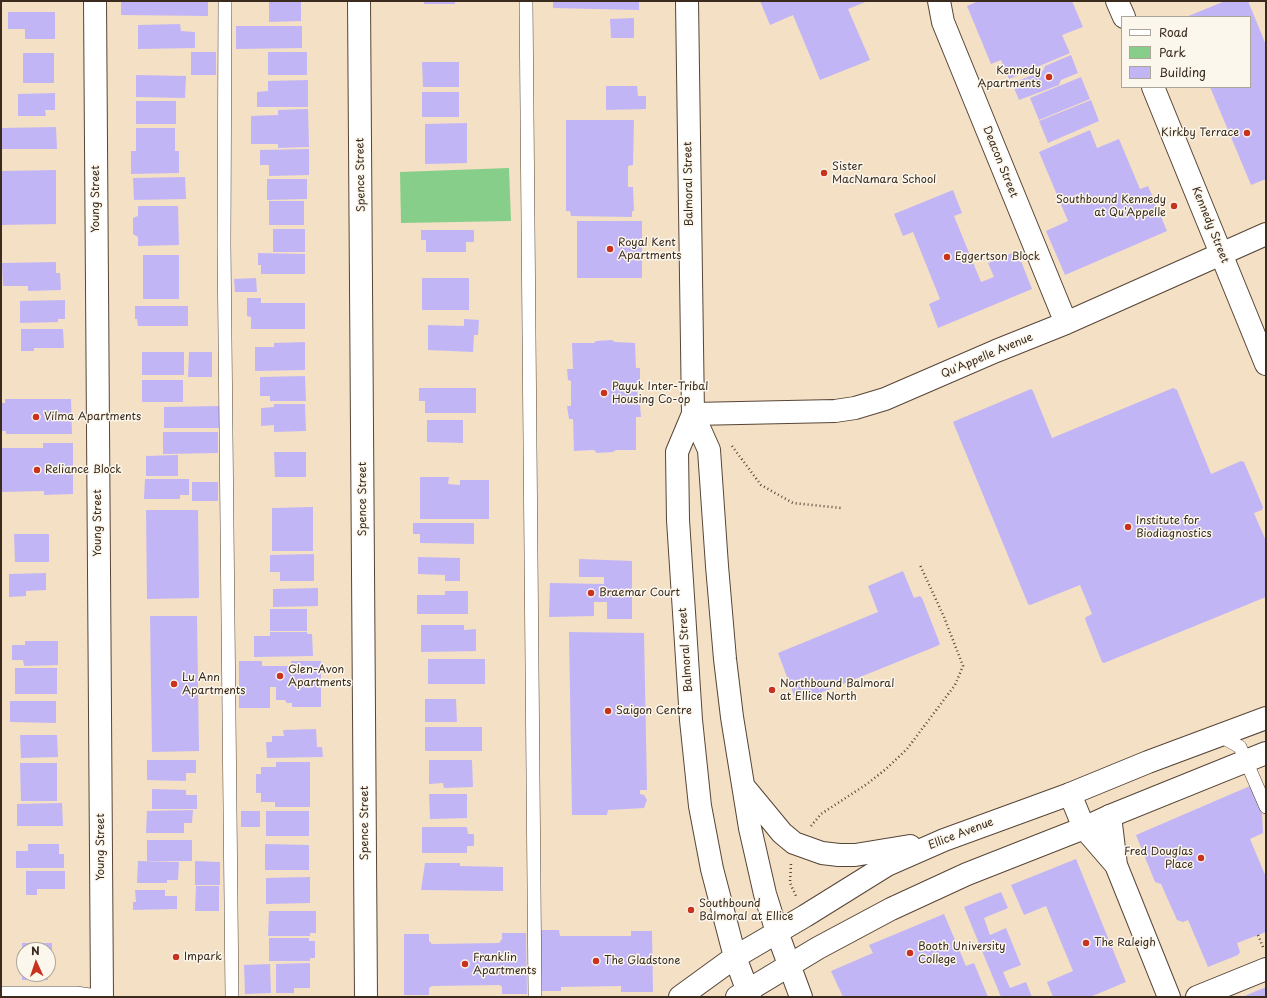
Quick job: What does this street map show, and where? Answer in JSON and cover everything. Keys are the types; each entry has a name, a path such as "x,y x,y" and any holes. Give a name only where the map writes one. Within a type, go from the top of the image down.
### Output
{"street":[{"name":"Young Street","path":"95,1 102,997"},
{"name":"Spence Street","path":"359,1 366,997"},
{"name":"Balmoral Street","path":"687,1 692,414 677,452 678,520 691,720 700,806 712,869 745,995"},
{"name":"Deacon Street","path":"939,1 938,4 946,28 1066,323"},
{"path":"1117,1 1124,16"},
{"name":"Kennedy Street","path":"1153,88 1266,364"},
{"name":"Qu'Appelle Avenue","path":"692,414 834,411 855,408 885,399 996,351 1066,323 1266,234"},
{"name":"Balmoral Street","path":"692,414 709,450 725,659 742,784 758,863 776,932 801,997"},
{"name":"Ellice Avenue","path":"680,997 735,957 887,865 944,840 1070,794 1148,762 1266,718"},
{"path":"745,995 818,948 891,909 967,874 1084,828 1266,753"},
{"path":"742,784 782,833 794,843 822,853 840,855 855,854 944,840"},
{"path":"1070,794 1084,828 1116,865"},
{"path":"1110,816 1116,865 1169,997"},
{"path":"1197,997 1266,969"}],"lane":[{"path":"225,1 224,244 232,997"},
{"path":"526,1 535,997"},
{"path":"1219,735 1240,747 1266,807"},
{"path":"1,993 76,993 102,997"}],"path":[{"path":"730,444 761,485 793,503 841,508"},
{"path":"810,828 812,823 821,814 867,784 886,769 907,749 955,685 963,666 944,617 920,565"},
{"path":"791,858 790,882 797,898"},
{"path":"1258,935 1266,953"}],"green space":[{"path":"509,168 511,221 401,223 400,172"}],"building":[{"path":"121,1 208,1 208,16 121,15"},
{"path":"269,1 301,1 301,21 269,22"},
{"path":"424,1 455,1 455,4 424,4"},
{"path":"553,1 639,1 639,10 553,8"},
{"path":"760,1 868,1 848,9 870,60 820,80 793,15 770,25"},
{"path":"975,1 1072,1 1083,27 1062,35 1070,53 1009,79 1001,60 991,64 967,6 976,2"},
{"name":"Kirkby Terrace","path":"1225,1 1248,1 1266,45 1266,179 1251,185 1210,88 1251,88 1251,16 1188,16"},
{"path":"8,12 55,12 55,39 25,39 25,29 8,29"},
{"path":"634,18 634,38 611,38 610,19"},
{"path":"180,24 181,31 195,32 195,48 138,49 138,25"},
{"path":"236,26 302,26 302,48 236,49"},
{"path":"191,52 216,52 216,75 191,75"},
{"path":"268,52 307,52 307,75 268,75"},
{"path":"23,53 54,53 54,83 23,83"},
{"name":"Kennedy Apartments","path":"1071,55 1078,73 1061,80 1059,85 1019,100 1012,83 1043,71 1045,66"},
{"path":"422,62 459,62 459,87 423,87"},
{"path":"136,75 186,76 185,98 136,97"},
{"path":"1081,77 1090,99 1039,120 1030,98"},
{"path":"308,80 308,107 257,107 257,92 268,91 268,81"},
{"path":"606,86 637,86 638,96 646,96 646,109 606,110"},
{"path":"422,92 459,92 459,117 422,117"},
{"path":"55,93 55,110 45,110 46,116 18,116 18,94"},
{"path":"1091,100 1099,121 1048,143 1039,121"},
{"path":"136,101 176,101 176,124 136,124"},
{"path":"308,109 309,147 278,148 278,144 251,144 251,116 278,115 278,110"},
{"path":"566,120 634,120 633,165 628,166 628,187 633,187 634,211 632,211 632,217 571,216 570,211 566,211"},
{"path":"467,123 467,163 425,164 425,124"},
{"path":"56,127 57,149 1,149 1,128"},
{"path":"136,128 175,128 175,151 179,151 179,173 131,174 131,151 136,151"},
{"path":"1090,130 1097,148 1119,139 1140,189 1148,186 1167,231 1065,275 1046,231 1068,221 1039,152"},
{"path":"309,149 309,175 269,176 269,165 260,165 260,150"},
{"path":"56,170 56,224 1,225 1,171"},
{"path":"185,177 186,199 134,200 133,178"},
{"path":"267,179 307,179 307,199 267,200"},
{"name":"Eggertson Block","path":"953,190 962,213 954,216 981,282 994,277 988,263 1017,251 1032,289 938,328 929,304 940,299 913,232 903,236 894,214"},
{"path":"269,201 304,201 304,225 269,225"},
{"path":"138,206 178,206 179,245 138,246 138,237 133,234 133,218 138,216"},
{"name":"Royal Kent Apartments","path":"577,221 642,221 642,278 577,278"},
{"path":"273,229 305,229 305,252 273,252"},
{"path":"421,230 474,230 474,242 466,242 466,252 426,252 426,240 421,240"},
{"path":"258,253 305,254 305,274 261,274 261,265 258,265"},
{"path":"143,255 179,255 179,299 143,299"},
{"path":"56,262 56,273 60,273 61,290 28,291 28,286 3,286 2,263"},
{"path":"256,278 257,292 235,292 234,279"},
{"path":"422,278 469,278 469,310 422,310"},
{"path":"247,298 261,298 261,303 305,303 305,329 251,329 251,317 247,316"},
{"path":"65,300 65,319 58,319 58,322 20,323 20,301"},
{"path":"135,306 188,306 188,326 138,326 137,319 135,319"},
{"path":"464,319 479,320 478,335 474,335 473,352 428,350 428,325 464,326"},
{"path":"21,329 63,329 64,348 34,348 34,351 21,351"},
{"name":"Payuk Inter-Tribal Housing Co-op","path":"612,340 615,342 635,343 636,368 640,368 640,380 637,380 638,405 640,405 641,417 636,417 636,450 616,450 613,452 597,453 594,450 574,451 573,419 569,419 567,406 571,406 571,381 568,380 567,369 573,369 572,343 594,343 596,341"},
{"path":"305,342 305,370 255,371 255,347 274,347 274,343"},
{"path":"142,352 184,352 184,375 142,375"},
{"path":"189,352 212,352 212,377 188,377"},
{"path":"305,376 306,401 270,401 270,396 260,396 260,377"},
{"path":"142,380 183,380 183,402 142,402"},
{"path":"419,388 476,388 476,413 425,413 425,401 419,401"},
{"name":"Institute for Biodiagnostics","path":"1173,388 1177,390 1211,474 1241,461 1244,462 1263,507 1262,510 1254,513 1266,541 1266,597 1104,663 1102,662 1085,619 1092,614 1080,585 1030,605 1028,604 953,422 1031,389 1052,438"},
{"name":"Vilma Apartments","path":"5,399 71,399 72,434 6,434 6,431 1,431 1,403 5,403"},
{"path":"274,404 305,404 306,431 274,432 274,425 261,426 261,408 274,407"},
{"path":"219,406 219,428 164,428 164,407"},
{"path":"427,420 463,420 463,443 427,442"},
{"path":"163,432 218,432 218,453 163,454"},
{"name":"Reliance Block","path":"43,443 73,443 73,494 44,495 44,491 1,492 1,448 43,448"},
{"path":"274,452 306,452 306,477 275,477"},
{"path":"178,455 178,476 146,476 146,456"},
{"path":"420,477 449,477 448,484 460,485 460,480 489,480 489,519 420,519"},
{"path":"145,479 189,479 189,495 180,495 180,499 144,499"},
{"path":"192,482 218,482 218,501 192,501"},
{"path":"313,507 313,551 272,551 272,508"},
{"path":"146,510 198,510 199,598 147,599"},
{"path":"413,523 474,523 474,544 420,543 420,534 413,534"},
{"path":"14,534 49,534 49,562 15,562"},
{"path":"314,554 314,581 280,581 280,572 270,572 270,555"},
{"path":"418,557 460,558 460,581 445,581 445,575 418,574"},
{"name":"Braemar Court","path":"579,559 632,561 632,619 607,619 607,602 594,602 594,616 549,617 550,583 604,584 604,577 579,577"},
{"path":"903,571 914,598 920,596 922,598 940,644 798,702 795,698 778,653 878,612 868,586"},
{"path":"46,573 46,590 26,591 26,596 9,597 9,574"},
{"path":"318,588 318,606 273,607 273,589"},
{"path":"445,591 468,591 468,614 417,614 417,595 445,595"},
{"path":"270,609 307,609 307,631 270,631"},
{"name":"Lu Ann Apartments","path":"150,616 197,616 199,751 152,752"},
{"path":"421,625 464,625 464,630 476,629 476,651 421,652"},
{"path":"270,632 307,632 307,634 312,634 313,656 254,657 254,636 270,636"},
{"name":"Saigon Centre","path":"569,632 644,633 647,790 640,790 640,794 644,795 647,800 644,808 608,810 607,815 572,815"},
{"path":"25,641 58,641 58,665 24,666 23,660 12,660 12,645 25,645"},
{"path":"428,659 485,659 485,684 428,684"},
{"name":"Glen-Avon Apartments","path":"239,661 262,661 262,666 291,666 291,661 321,661 321,707 292,707 292,703 287,703 285,700 276,700 276,687 270,687 270,708 239,708"},
{"path":"15,668 57,668 57,694 15,694"},
{"path":"425,699 456,699 457,722 425,722"},
{"path":"10,701 56,701 56,723 10,722"},
{"path":"425,727 482,727 482,751 425,751"},
{"path":"316,729 317,747 322,747 323,757 267,758 266,742 272,742 272,736 284,736 283,730"},
{"path":"20,735 57,735 58,757 21,758"},
{"path":"147,760 196,760 196,773 186,773 186,781 147,780"},
{"path":"429,760 472,760 473,787 444,788 443,783 429,784"},
{"path":"276,762 310,762 310,807 275,807 275,802 261,802 261,793 256,793 256,774 261,774 261,767 276,767"},
{"path":"20,763 57,763 57,801 21,801"},
{"name":"Fred Douglas Place","path":"1250,786 1262,813 1263,833 1250,839 1266,877 1266,932 1237,943 1240,952 1238,955 1208,967 1188,920 1183,922 1177,920 1161,884 1155,882 1136,835"},
{"path":"152,789 186,790 186,795 197,795 197,809 152,809"},
{"path":"429,794 467,794 467,818 430,819"},
{"path":"62,803 63,826 17,826 17,804"},
{"path":"193,810 192,823 184,823 184,833 146,833 147,811"},
{"path":"241,811 260,811 260,827 241,827"},
{"path":"266,811 309,811 309,836 266,836"},
{"path":"422,827 467,827 468,834 474,834 474,846 467,846 467,853 422,853"},
{"path":"147,840 192,840 192,861 147,861"},
{"path":"28,844 59,844 59,854 64,854 64,868 16,868 16,851 28,851"},
{"path":"265,844 309,845 309,870 265,870"},
{"name":"The Raleigh","path":"1076,859 1126,982 1090,997 1053,997 1047,982 1073,971 1046,906 1024,915 1011,885"},
{"path":"138,861 179,862 178,880 167,880 167,883 137,883"},
{"path":"195,861 220,862 220,885 195,885"},
{"path":"425,863 460,863 460,866 503,867 503,891 421,890"},
{"path":"26,871 65,871 65,889 37,889 37,895 26,895"},
{"path":"310,877 310,903 266,904 266,878"},
{"path":"196,886 219,886 219,911 195,911"},
{"path":"135,890 165,890 165,896 177,896 177,909 133,910 133,902 136,902"},
{"path":"1001,892 1008,908 984,918 990,935 1006,928 1021,965 1003,972 1010,988 1026,982 1032,997 1001,997 964,907"},
{"path":"269,911 316,911 316,933 310,933 310,936 268,936"},
{"name":"Booth University College","path":"944,914 966,966 974,963 988,997 843,997 831,971 873,953 869,945"},
{"name":"The Gladstone","path":"540,930 559,930 560,936 631,936 631,931 652,931 653,992 621,992 621,986 561,987 561,991 540,991"},
{"name":"Franklin Apartments","path":"502,933 526,933 527,994 502,994 502,987 500,985 432,986 429,988 429,995 404,995 404,934 429,934 429,941 432,944 499,943 502,939"},
{"path":"269,938 309,938 309,941 315,941 315,958 310,958 310,961 269,961"},
{"path":"310,963 310,988 294,988 294,993 276,993 276,964"},
{"path":"270,964 271,993 245,994 244,965"},
{"path":"1266,987 1266,997 1242,997"}],"place":[{"name":"Kennedy Apartments","path":"1049,77"},
{"name":"Kirkby Terrace","path":"1247,133"},
{"name":"Sister MacNamara School","path":"824,173"},
{"name":"Southbound Kennedy at Qu'Appelle","path":"1174,206"},
{"name":"Royal Kent Apartments","path":"610,249"},
{"name":"Eggertson Block","path":"947,257"},
{"name":"Payuk Inter-Tribal Housing Co-op","path":"604,393"},
{"name":"Vilma Apartments","path":"36,417"},
{"name":"Reliance Block","path":"37,470"},
{"name":"Institute for Biodiagnostics","path":"1128,527"},
{"name":"Braemar Court","path":"591,593"},
{"name":"Glen-Avon Apartments","path":"280,676"},
{"name":"Lu Ann Apartments","path":"174,684"},
{"name":"Northbound Balmoral at Ellice North","path":"772,690"},
{"name":"Saigon Centre","path":"608,711"},
{"name":"Fred Douglas Place","path":"1201,858"},
{"name":"Southbound Balmoral at Ellice","path":"691,910"},
{"name":"The Raleigh","path":"1086,943"},
{"name":"Booth University College","path":"910,953"},
{"name":"Impark","path":"176,957"},
{"name":"The Gladstone","path":"596,961"},
{"name":"Franklin Apartments","path":"465,964"}]}
